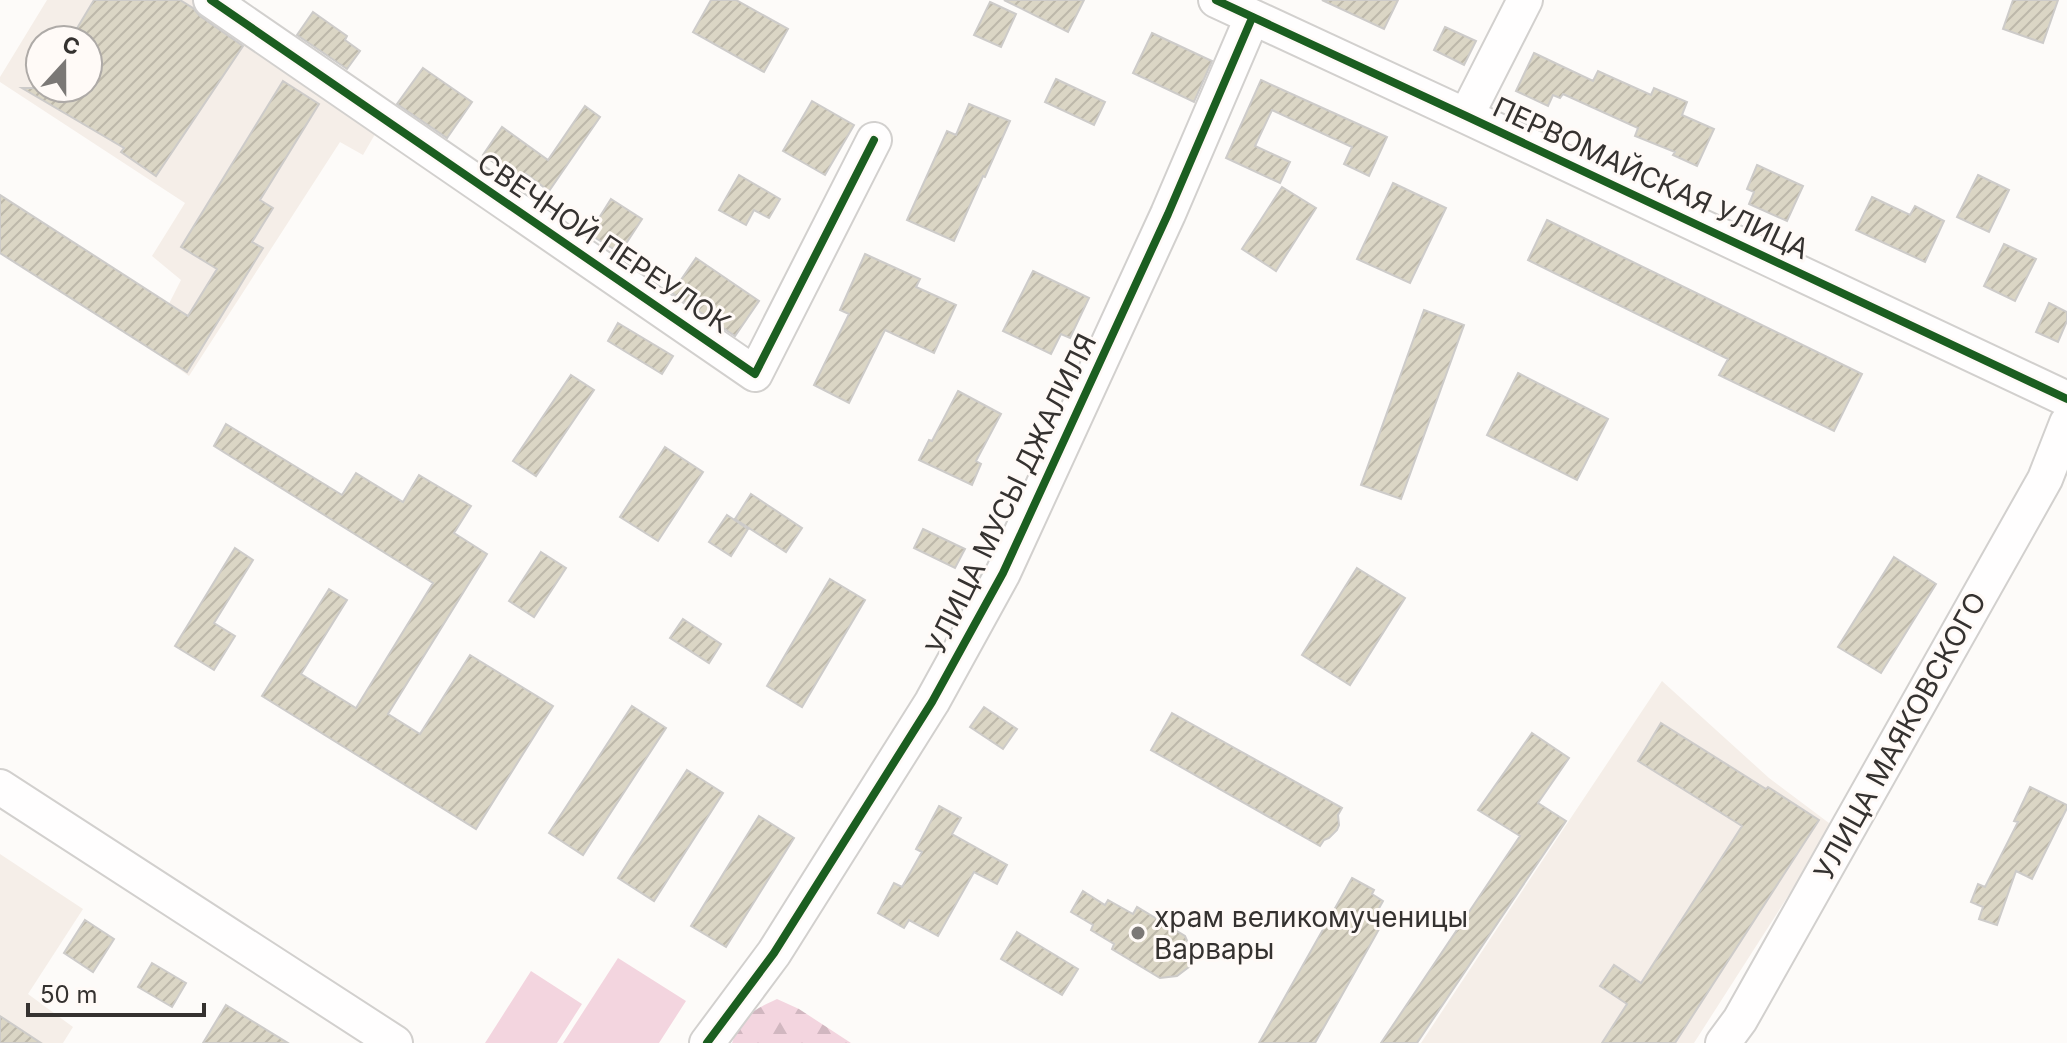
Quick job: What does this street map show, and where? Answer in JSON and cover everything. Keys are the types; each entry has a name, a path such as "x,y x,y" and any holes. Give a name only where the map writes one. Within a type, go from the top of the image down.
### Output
{"street":[{"name":"СВЕЧНОЙ ПЕРЕУЛОК","path":"211,0 755,374 874,140"},
{"name":"ПЕРВОМАЙСКАЯ УЛИЦА","path":"1216,0 2067,399"},
{"path":"1466,116 1525,0"},
{"name":"УЛИЦА МУСЫ ДЖАЛИЛЯ","path":"707,1043 782,941 932,702 1003,573 1168,214 1252,18"},
{"name":"УЛИЦА МАЯКОВСКОГО","path":"1723,1043 1740,1020 2045,479 2067,423"},
{"path":"0,787 395,1043"}],"shaded area":[{"path":"47,0 195,0 378,129 363,155 340,142 189,376 147,347 181,280 152,256 185,203 34,104 104,104 104,24 32,24"},
{"path":"24,38 24,98 0,82 0,77"},
{"path":"1662,681 1769,778 1833,826 1694,1043 1421,1043"},
{"path":"0,854 83,909 28,994 73,1027 63,1043 0,1043"}],"green space":[{"path":"618,958 686,1001 659,1043 563,1043"},
{"path":"531,971 582,1004 557,1043 485,1043"},
{"path":"777,999 799,1009 851,1043 732,1043 749,1015"}],"building":[{"path":"94,0 180,0 243,46 156,176 121,152 124,148 49,104 104,104 104,24 80,24"},
{"path":"711,0 736,0 788,29 764,72 693,32"},
{"path":"1004,0 1084,0 1068,32"},
{"path":"1322,0 1398,0 1384,29"},
{"path":"2013,0 2058,0 2043,43 2003,29"},
{"path":"990,2 1016,14 1001,47 974,35"},
{"path":"313,12 347,36 345,40 360,51 347,69 297,35"},
{"path":"1445,27 1476,41 1464,65 1434,50"},
{"path":"1152,33 1212,61 1194,102 1133,73"},
{"path":"1534,53 1593,81 1598,71 1651,95 1654,88 1687,102 1682,115 1714,129 1697,166 1673,155 1675,152 1635,136 1638,128 1563,94 1560,98 1553,95 1548,106 1516,91"},
{"path":"423,68 472,102 447,138 397,104"},
{"path":"1056,79 1105,102 1094,125 1045,102"},
{"path":"1261,80 1387,137 1369,176 1344,164 1352,147 1272,110 1255,146 1290,162 1280,183 1226,158"},
{"path":"283,81 319,104 260,200 273,208 252,242 263,248 187,372 0,253 0,195 188,316 217,269 181,247"},
{"path":"812,101 854,125 825,175 783,151"},
{"path":"969,104 1010,121 954,241 907,220 947,131 956,135"},
{"path":"585,106 600,117 549,191 526,174 521,181 483,155 502,127 548,160"},
{"path":"1757,165 1803,186 1787,221 1749,204 1754,192 1747,189"},
{"path":"739,175 780,199 769,218 754,210 746,225 719,210"},
{"path":"1978,175 2009,190 1989,232 1957,217"},
{"path":"1393,183 1446,208 1410,283 1357,259"},
{"path":"1282,187 1316,208 1276,271 1242,249"},
{"path":"1872,197 1910,215 1915,206 1944,221 1925,262 1856,230"},
{"path":"611,199 642,219 620,253 589,234"},
{"path":"1547,220 1862,374 1834,431 1719,375 1728,359 1528,260"},
{"path":"2004,244 2036,259 2015,301 1984,286"},
{"path":"865,254 920,279 916,287 956,305 934,353 885,330 849,403 814,385 849,314 840,310"},
{"path":"696,258 759,301 735,336 672,293"},
{"path":"1033,271 1089,298 1070,338 1061,334 1051,354 1003,331"},
{"path":"2049,303 2067,312 2067,321 2058,342 2036,332"},
{"path":"1424,310 1464,325 1401,499 1361,485"},
{"path":"618,323 673,356 662,374 608,341"},
{"path":"1518,373 1608,419 1577,480 1487,435"},
{"path":"571,375 594,390 536,476 513,461"},
{"path":"958,391 1001,414 976,461 981,464 972,485 919,460"},
{"path":"226,424 342,495 356,473 403,502 419,475 471,506 454,533 487,554 388,714 420,734 470,655 553,706 476,829 262,696 329,589 347,600 301,674 356,708 433,583 214,446"},
{"path":"665,447 703,472 658,541 620,517"},
{"path":"751,494 802,528 786,552 735,519"},
{"path":"727,515 748,529 731,556 709,542"},
{"path":"923,529 965,549 955,568 914,548"},
{"path":"235,548 253,560 214,623 235,636 214,670 175,646"},
{"path":"541,552 566,568 534,617 509,601"},
{"path":"1894,557 1936,584 1881,673 1838,647"},
{"path":"1357,568 1405,598 1350,685 1302,655"},
{"path":"830,579 865,600 802,707 767,686"},
{"path":"683,619 721,644 709,663 670,638"},
{"path":"632,706 666,728 583,855 549,833"},
{"path":"984,707 1017,729 1003,749 970,727"},
{"path":"1172,713 1342,808 1337,830 1320,846 1151,750"},
{"path":"1661,723 1819,820 1675,1043 1602,1043 1627,1004 1600,986 1614,965 1641,983 1742,826 1638,761"},
{"path":"1532,733 1569,758 1538,803 1566,821 1417,1043 1381,1043 1520,836 1478,810"},
{"path":"687,770 723,793 654,901 618,878"},
{"path":"2030,787 2067,805 2067,808 2032,879 2016,871 1997,925 1979,919 1983,907 1971,902 1978,884 1985,887 2018,822 2014,821"},
{"path":"939,806 961,818 952,834 1007,865 997,884 974,872 938,936 909,920 904,928 878,913 894,883 902,887 922,852 916,849"},
{"path":"759,816 794,838 726,947 691,926"},
{"path":"1352,878 1374,890 1372,894 1383,901 1378,910 1387,915 1315,1043 1259,1043"},
{"name":"храм великомученицы Варвары","path":"1083,891 1105,905 1108,900 1133,914 1137,907 1185,936 1192,952 1189,967 1177,976 1160,978 1112,949 1114,944 1091,930 1093,925 1071,912"},
{"path":"85,920 114,939 93,972 64,953"},
{"path":"1017,932 1078,969 1062,995 1001,959"},
{"path":"152,963 186,983 172,1007 138,987"},
{"path":"226,1005 288,1043 203,1043"},
{"path":"0,1016 41,1043 0,1043"}],"cycle path":[{"path":"211,0 755,374 874,140"},
{"path":"1216,0 2067,399"},
{"path":"707,1043 774,953 932,702 1003,573 1168,214 1252,18"}],"place":[{"name":"храм великомученицы Варвары","path":"1138,933"}]}
